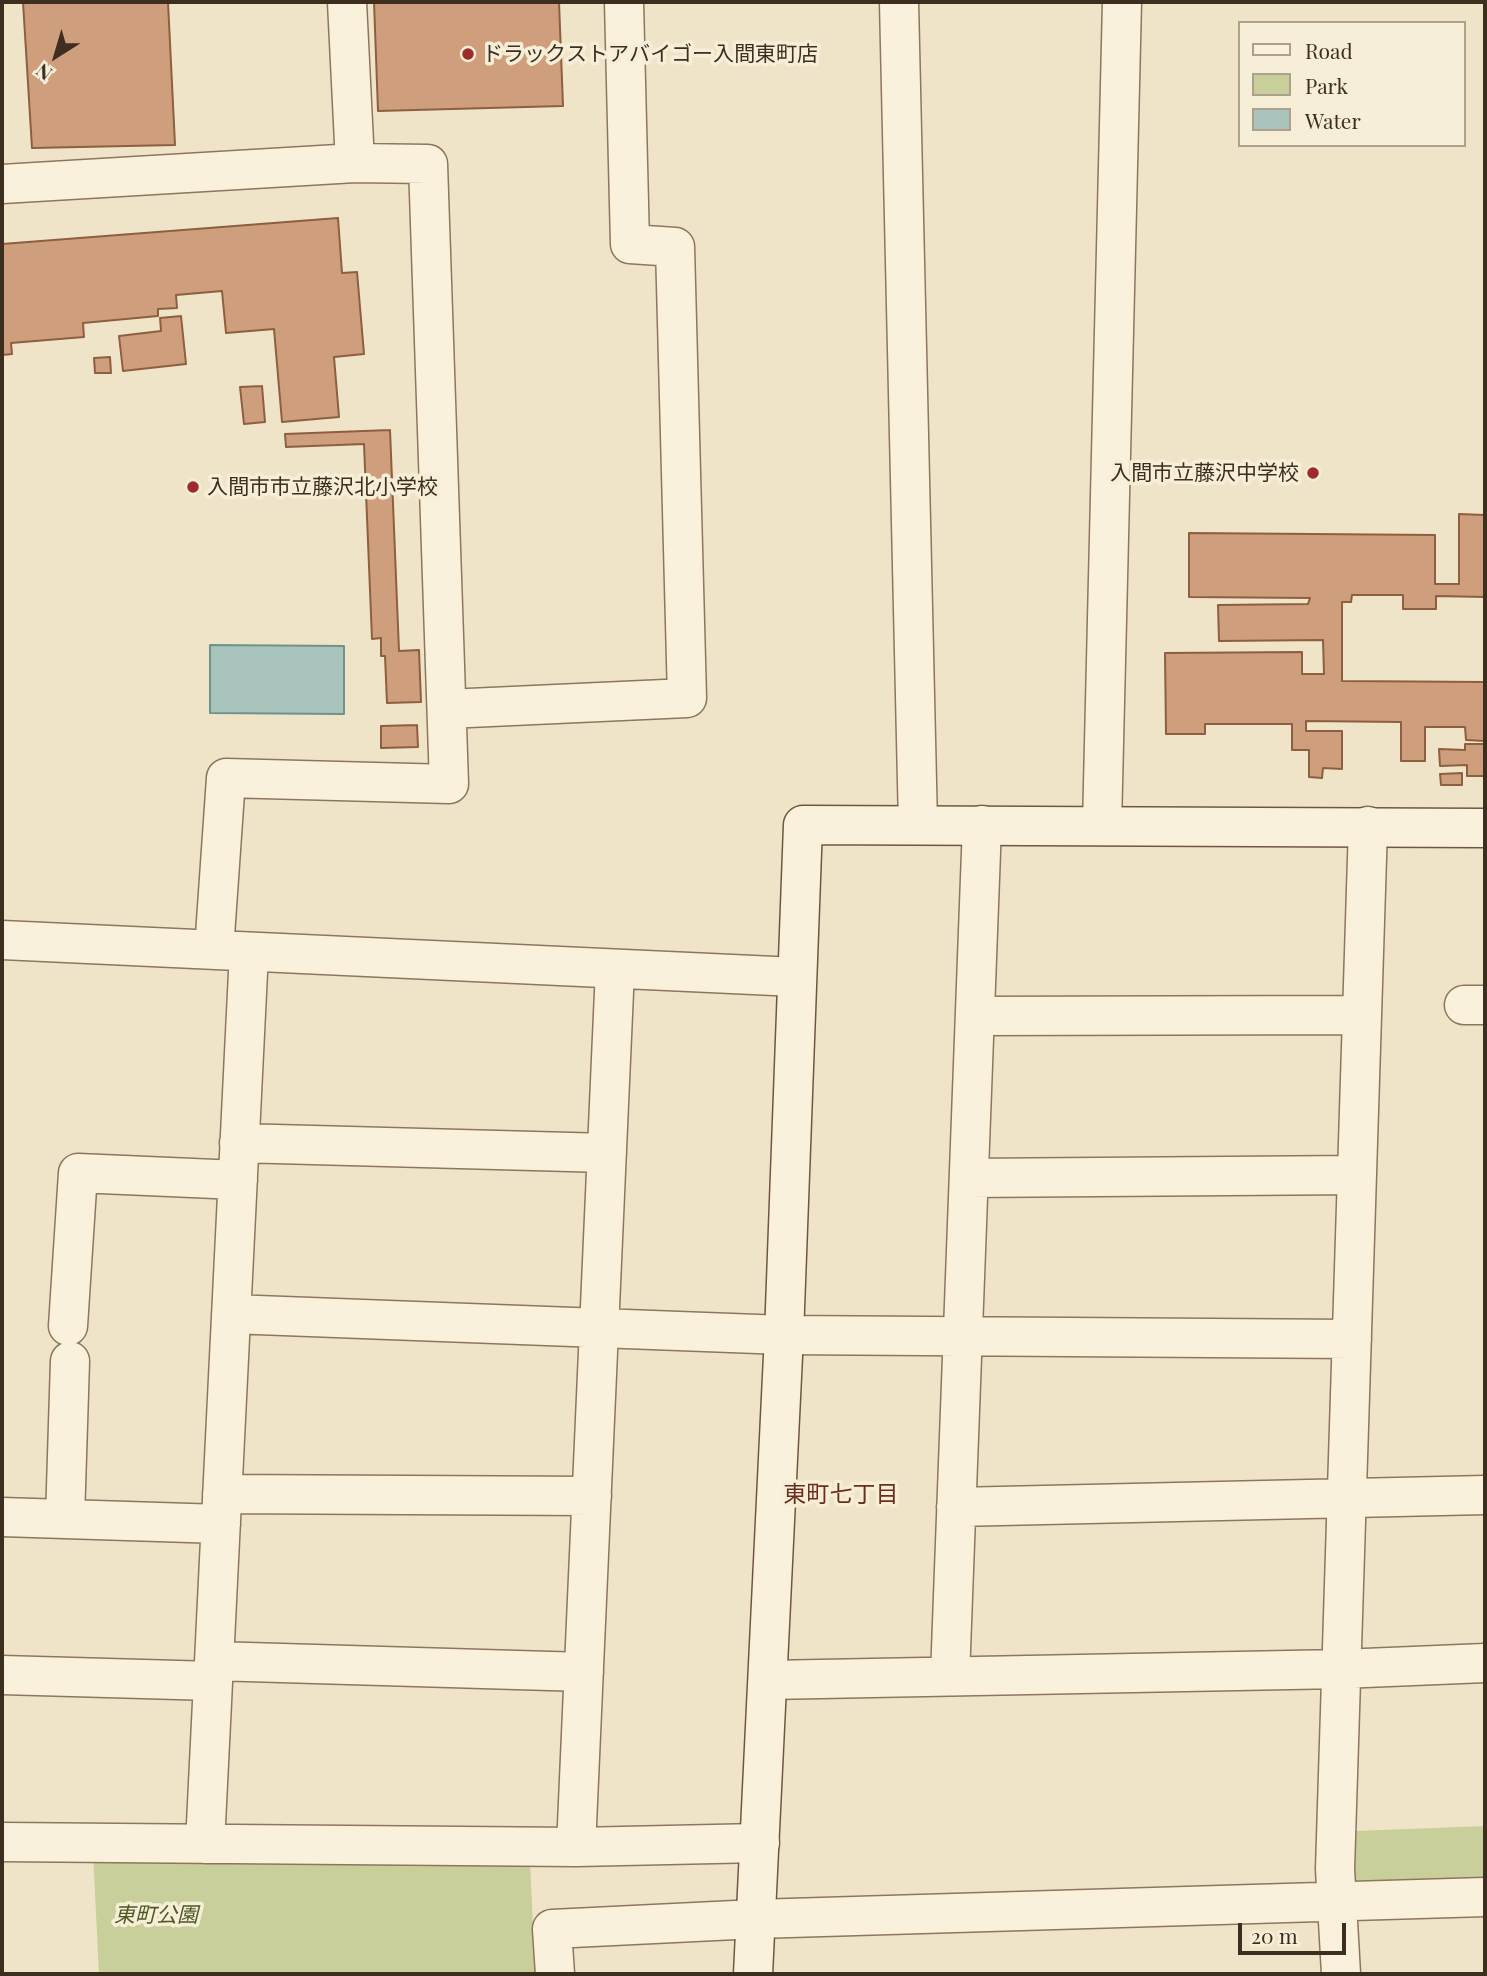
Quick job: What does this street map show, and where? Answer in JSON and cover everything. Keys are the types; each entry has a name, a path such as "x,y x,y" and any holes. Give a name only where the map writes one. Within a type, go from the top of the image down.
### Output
{"street":[{"path":"347,2 355,163"},
{"path":"447,709 687,698 676,247 630,244 624,2"},
{"path":"900,2 918,825"},
{"path":"1102,825 1122,2"},
{"path":"2,184 355,163 428,164 449,784 226,778 239,1161 205,1844"},
{"path":"754,1974 784,1335 803,825 1485,828"},
{"path":"950,1676 982,825"},
{"path":"1341,1974 1335,1869 1368,826"},
{"path":"2,940 796,977"},
{"path":"576,1847 615,969"},
{"path":"975,1016 1362,1015"},
{"path":"65,1519 69,1344 78,1173 239,1161 607,1153"},
{"path":"969,1178 1357,1175"},
{"path":"231,1314 784,1335 1352,1339"},
{"path":"956,1507 1485,1495"},
{"path":"2,1517 65,1519 222,1509 592,1496"},
{"path":"768,1680 1341,1669 1485,1663"},
{"path":"2,1675 213,1671 584,1672"},
{"path":"2,1842 576,1847 760,1843"},
{"path":"555,1974 552,1929 756,1919 1485,1897"}],"green space":[{"path":"1485,1826 1485,1890 1346,1883 1344,1844 1356,1831"},
{"name":"東町公園","path":"93,1853 530,1860 535,1974 99,1974"}],"water":[{"path":"210,645 344,646 344,714 210,713"}],"building":[{"path":"23,2 168,2 175,145 32,148"},
{"name":"ドラックストアバイゴー入間東町店","path":"374,2 559,2 563,106 378,111"},
{"path":"338,218 342,273 357,272 364,354 334,357 339,417 282,422 274,329 226,333 222,291 176,295 177,308 158,309 158,316 83,323 84,337 11,343 12,354 2,355 2,244"},
{"path":"181,316 186,364 123,371 119,336 161,331 160,318"},
{"path":"110,357 111,373 95,373 94,358"},
{"path":"262,386 265,422 244,424 240,387"},
{"path":"390,430 399,651 419,650 421,702 387,703 385,656 381,656 381,638 372,639 364,444 286,447 285,434"},
{"path":"1459,514 1485,515 1485,597 1436,596 1436,609 1403,609 1403,595 1352,595 1351,602 1342,602 1342,681 1485,682 1485,741 1466,740 1465,727 1425,727 1425,761 1401,761 1401,722 1306,721 1306,731 1342,731 1342,769 1323,768 1322,778 1309,777 1309,750 1292,750 1292,724 1205,724 1205,734 1166,734 1165,653 1302,652 1302,674 1324,674 1323,640 1219,641 1218,605 1308,604 1310,598 1189,597 1189,533 1435,535 1435,584 1459,584"},
{"path":"417,725 418,747 381,748 381,726"},
{"path":"1465,744 1485,744 1485,776 1467,776 1467,765 1440,766 1439,749 1465,750"},
{"path":"1462,773 1462,785 1441,785 1440,774"}],"place":[{"name":"ドラックストアバイゴー入間東町店","path":"468,54"},
{"name":"入間市立藤沢中学校","path":"1313,473"},
{"name":"入間市市立藤沢北小学校","path":"193,487"}],"district":[{"name":"東町七丁目","path":"841,1495"}]}
